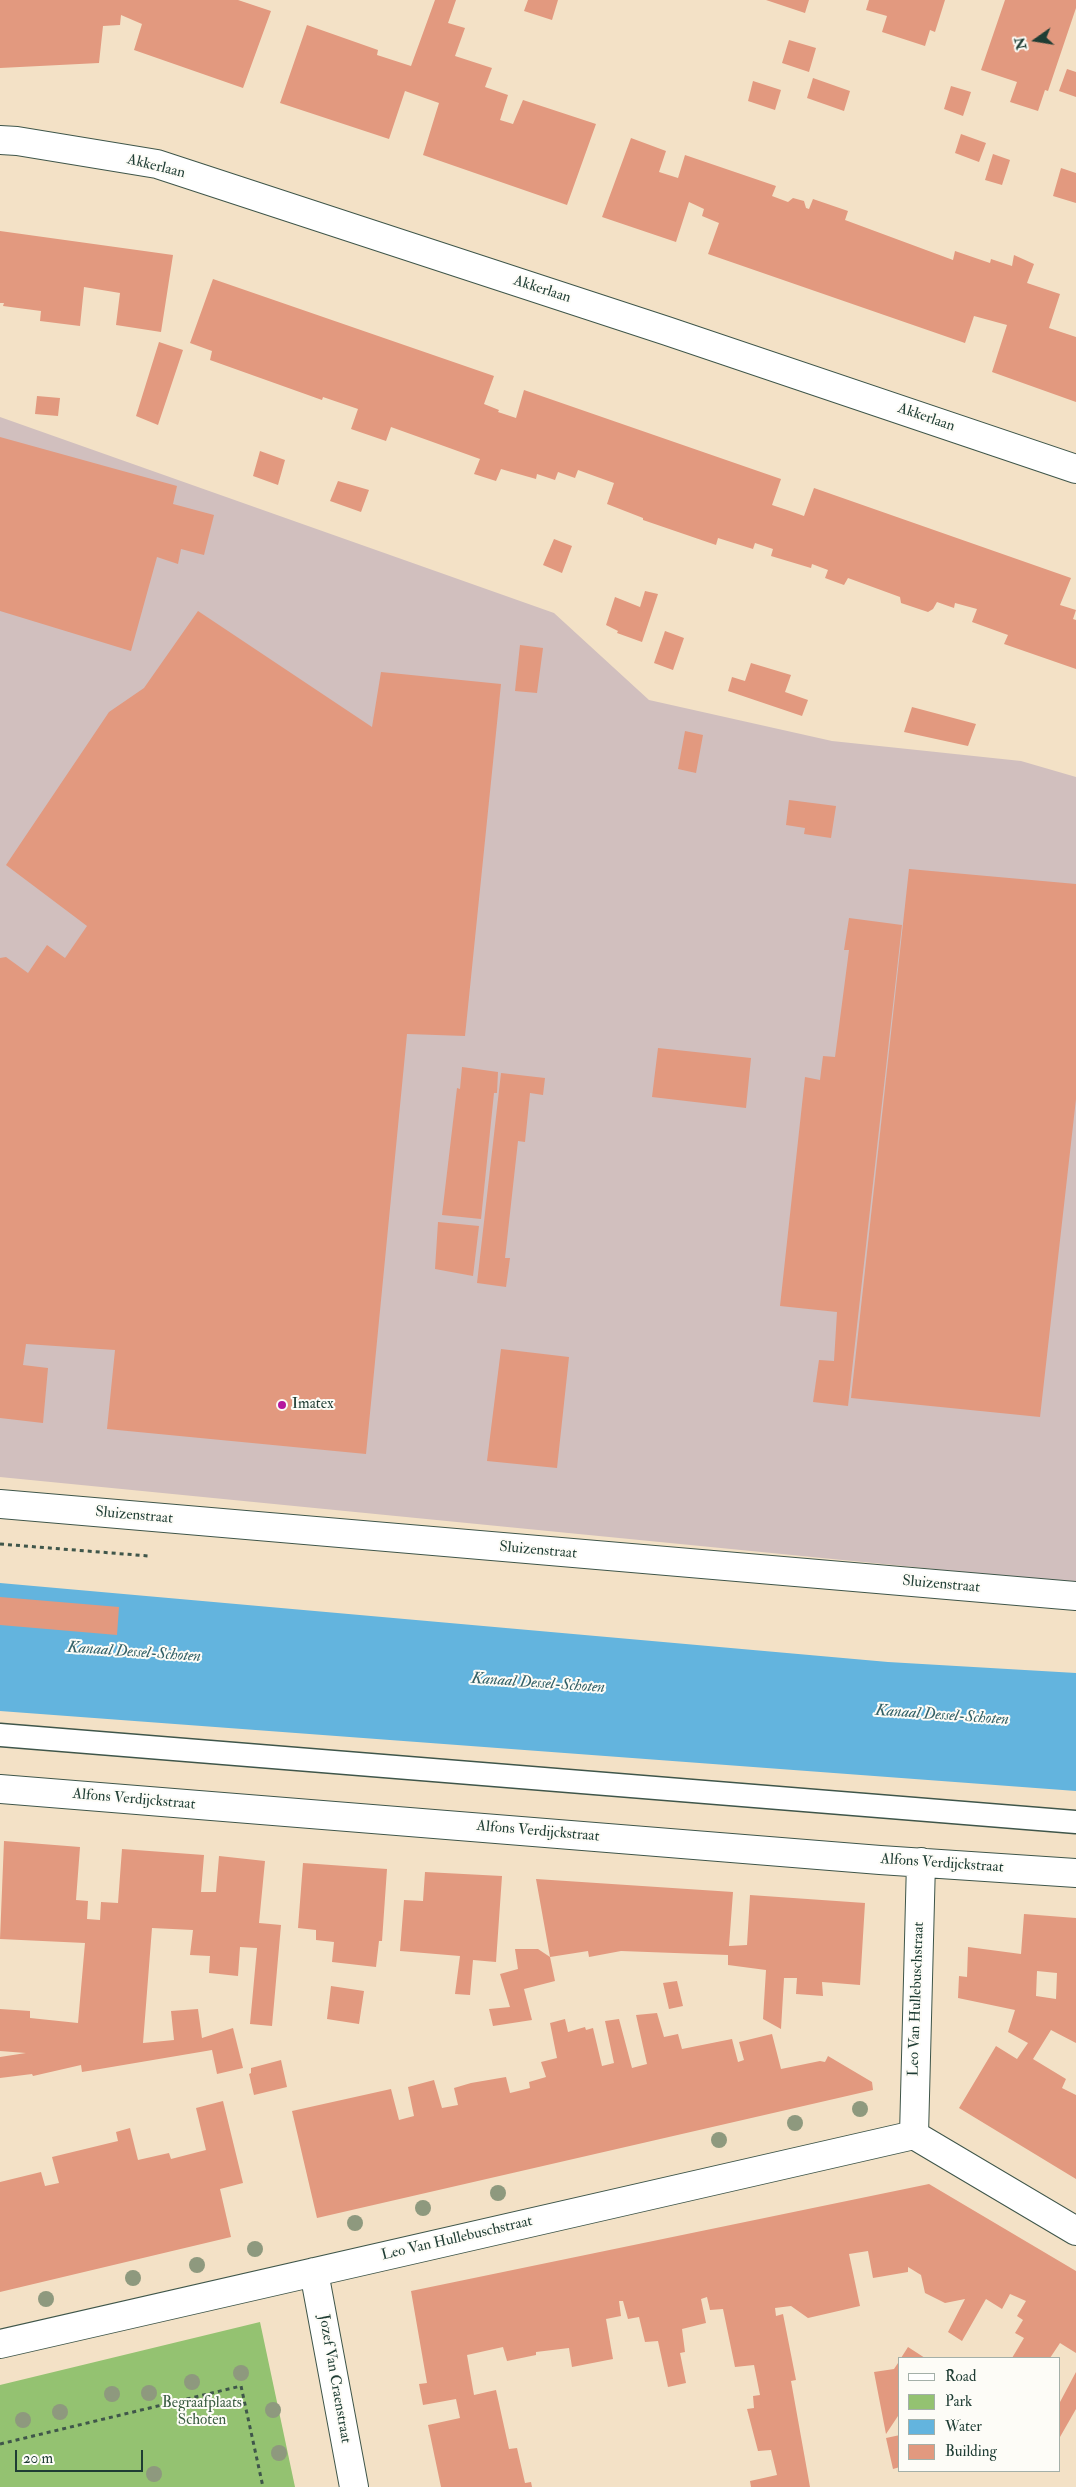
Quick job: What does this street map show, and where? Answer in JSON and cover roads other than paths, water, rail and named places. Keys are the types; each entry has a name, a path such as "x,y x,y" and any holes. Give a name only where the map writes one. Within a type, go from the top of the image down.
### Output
{"street":[{"name":"Akkerlaan","path":"0,140 17,141 157,164 658,328 1076,469"},
{"name":"Sluizenstraat","path":"0,1504 1076,1596"},
{"name":"Alfons Verdijckstraat","path":"0,1789 1076,1873"},
{"name":"Leo Van Hullebuschstraat","path":"0,2344 914,2135 921,1862"},
{"path":"914,2135 1076,2231"},
{"name":"Jozef Van Craenstraat","path":"314,2272 354,2487"}],"lane":[{"path":"0,1735 1076,1822"}],"water":[{"name":"Kanaal Dessel-Schoten","path":"0,1583 888,1662 1076,1673 1076,1791 0,1711"}],"place":[{"name":"Imatex","path":"282,1405"}],"park label":[{"name":"Begraafplaats Schoten","path":"202,2412"}]}
